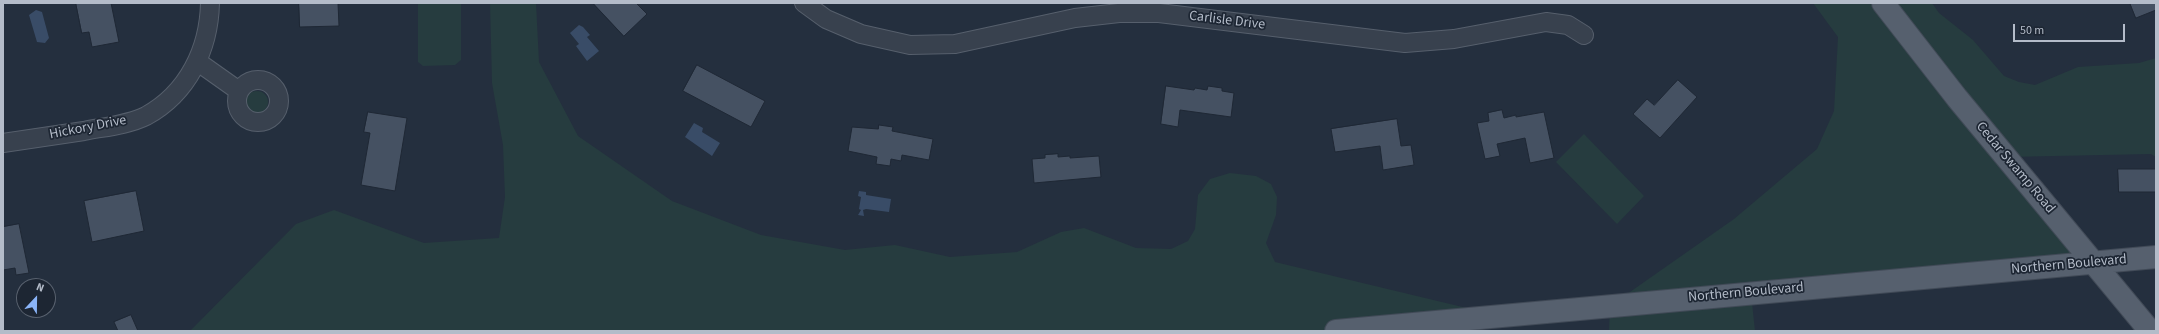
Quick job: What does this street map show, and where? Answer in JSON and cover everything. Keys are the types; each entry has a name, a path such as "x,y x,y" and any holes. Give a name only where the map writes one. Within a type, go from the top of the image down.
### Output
{"main road":[{"name":"Cedar Swamp Road","path":"1883,3 1957,98 2150,331"},
{"name":"Northern Boulevard","path":"1336,331 2156,257"}],"street":[{"name":"Hickory Drive","path":"3,143 115,126 146,116 178,91 198,62 209,25 210,3"},
{"name":"Carlisle Drive","path":"804,3 826,19 861,34 910,45 955,44 1075,18 1119,13 1159,13 1405,43 1454,39 1546,22 1568,25 1584,35"},
{"path":"198,62 239,91"}],"green space":[{"path":"418,3 461,3 461,60 455,65 423,66 418,62"},
{"path":"490,3 536,3 539,62 578,136 672,201 761,235 845,250 895,245 950,257 1017,252 1061,232 1084,228 1136,248 1171,249 1188,241 1195,229 1198,195 1210,179 1230,173 1256,176 1271,184 1277,197 1276,215 1266,243 1275,262 1500,316 1336,331 190,331 296,224 334,210 424,243 499,238 505,197 503,145 492,83"},
{"path":"1813,3 1932,3 1939,13 1973,40 2004,76 2019,82 2035,85 2078,67 2139,63 2156,58 2156,157 2151,154 2007,157 2093,263 1751,293 1755,331 1609,331 1610,306 1734,219 1817,149 1834,111 1838,37"},
{"path":"257,91 265,94 268,102 265,110 257,113 249,110 246,102 249,94"},
{"path":"1584,134 1644,196 1617,224 1556,162"}],"water":[{"path":"36,10 42,12 49,38 45,43 37,42 29,15"},
{"path":"579,25 583,27 590,35 587,37 599,51 587,61 576,46 579,44 570,33"},
{"path":"694,123 703,128 702,132 720,143 712,156 685,137"},
{"path":"859,191 866,192 866,195 891,199 889,212 866,209 863,210 864,216 858,215 861,210 859,209 861,197 858,196"}],"building":[{"path":"76,3 111,3 119,42 92,47 89,32 82,33"},
{"path":"299,3 338,3 339,26 300,27"},
{"path":"593,3 636,3 647,14 624,36"},
{"path":"2130,3 2156,3 2156,10 2136,18"},
{"path":"697,65 765,101 751,127 683,91"},
{"path":"1678,80 1697,97 1660,138 1633,114 1647,99 1654,105"},
{"path":"1166,86 1194,90 1195,88 1207,90 1208,86 1222,88 1222,91 1234,93 1231,117 1180,110 1178,127 1161,124"},
{"path":"1502,110 1504,118 1544,112 1554,158 1530,163 1525,138 1497,144 1500,156 1485,159 1477,123 1489,121 1488,113"},
{"path":"368,112 407,118 395,191 361,185 370,133 364,132"},
{"path":"1397,119 1401,146 1411,145 1414,165 1383,170 1380,146 1335,152 1331,129"},
{"path":"879,125 893,127 892,131 933,139 929,160 902,155 901,161 891,159 890,166 876,164 877,157 848,151 852,127 878,129"},
{"path":"1058,154 1058,157 1070,156 1070,158 1099,156 1101,177 1034,183 1032,159 1045,158 1045,155"},
{"path":"2118,169 2156,169 2156,192 2119,192"},
{"path":"136,191 144,231 92,242 84,201"},
{"path":"19,224 29,273 16,275 15,268 3,270 3,227"},
{"path":"131,315 138,331 118,331 114,322"}]}
